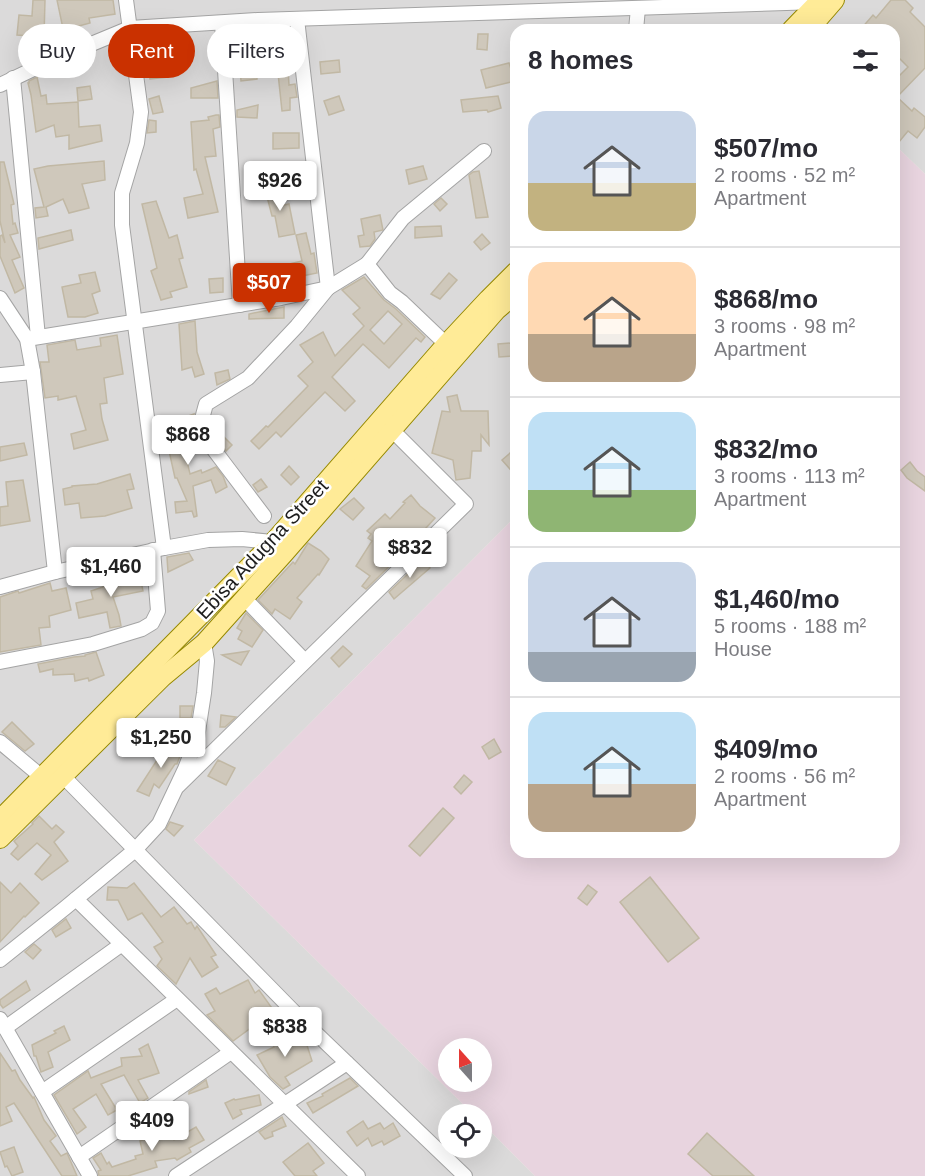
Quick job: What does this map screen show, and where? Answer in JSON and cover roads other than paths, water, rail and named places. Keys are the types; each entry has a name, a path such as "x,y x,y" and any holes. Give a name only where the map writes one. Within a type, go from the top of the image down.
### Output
{"main road":[{"path":"798,24 825,1"},
{"path":"812,24 825,1"},
{"name":"Ebisa Adugna Street","path":"0,839 52,773 273,542 446,344 510,277"},
{"name":"Ebisa Adugna Street","path":"0,819 204,643 497,310 510,299"}],"street":[{"path":"126,0 129,24"},
{"path":"195,24 825,1"},
{"path":"637,24 638,8"},
{"path":"297,19 328,288"},
{"path":"222,23 240,305"},
{"path":"55,572 33,372 33,338 6,82 108,37"},
{"path":"0,662 93,644 152,623 158,611 159,549 121,211 123,193 134,159 141,112 137,78"},
{"path":"264,516 199,430 206,404 248,378 297,326 328,288 367,264 403,218 484,151"},
{"path":"367,264 390,293 446,344"},
{"path":"33,338 240,305 328,288"},
{"path":"0,298 33,338"},
{"path":"0,375 33,372"},
{"path":"178,786 466,504 392,430"},
{"path":"0,587 55,572 208,540 242,539 273,542"},
{"path":"244,598 305,662"},
{"path":"0,960 135,849 159,824 178,786 197,738 207,661 204,643"},
{"path":"0,742 52,773 135,849 299,1017 465,1176"},
{"path":"76,899 285,1104 351,1174"},
{"path":"90,1176 2,1024 122,944"},
{"path":"42,1092 177,999"},
{"path":"79,1157 231,1052"},
{"path":"176,1176 347,1063"}]}
